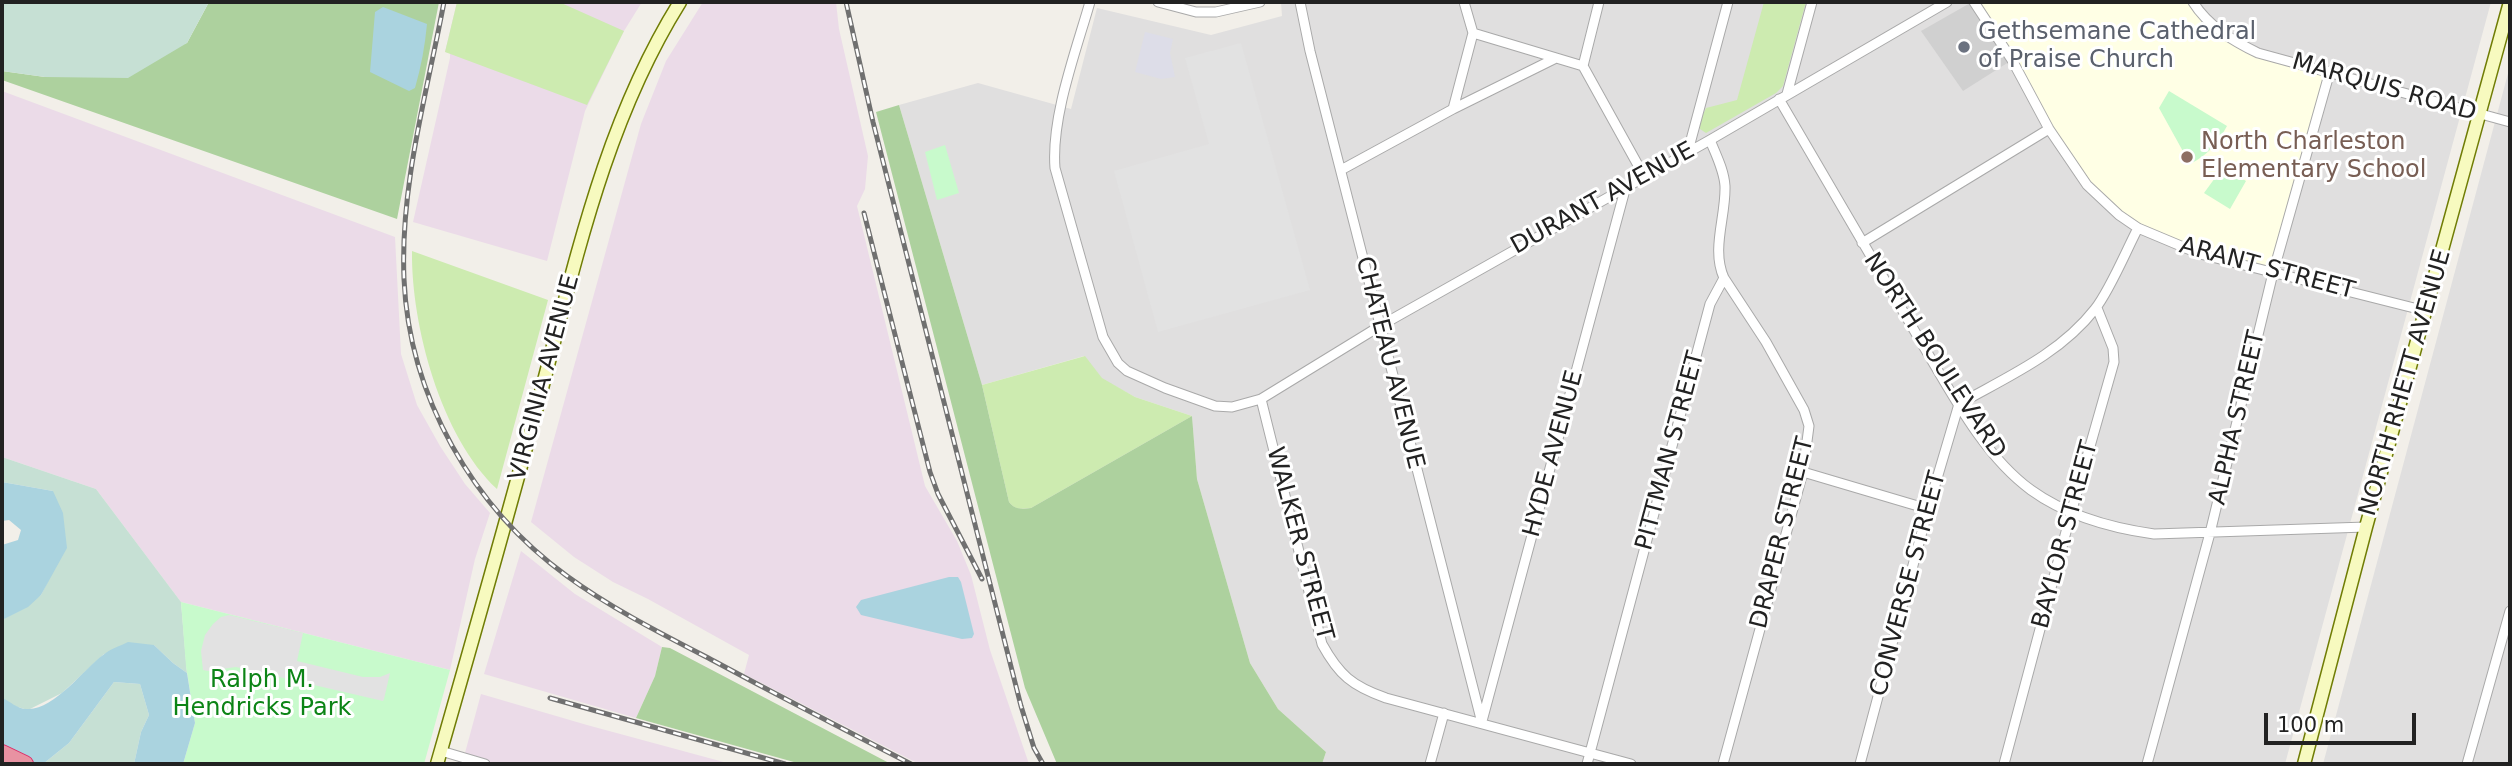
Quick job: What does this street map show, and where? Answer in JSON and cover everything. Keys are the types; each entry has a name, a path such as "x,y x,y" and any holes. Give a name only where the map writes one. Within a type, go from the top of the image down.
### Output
{"highway":[{"path":"2,753 24,764"}],"main road":[{"name":"VIRGINIA AVENUE","path":"439,758 506,523 591,203 644,63 680,2"},
{"name":"NORTH RHETT AVENUE","path":"2304,764 2510,2"}],"street":[{"name":"DURANT AVENUE","path":"1090,2 1058,118 1053,149 1055,168 1103,337 1118,363 1127,371 1215,406 1231,407 1261,399 1380,326 1947,2"},
{"path":"1158,2 1196,12 1216,12 1260,2"},
{"name":"CHATEAU AVENUE","path":"1300,2 1482,723"},
{"path":"1453,109 1473,33 1464,2"},
{"path":"1599,2 1583,66 1644,176"},
{"path":"1688,151 1728,2"},
{"path":"1787,94 1812,2"},
{"name":"ARANT STREET","path":"1974,2 2012,60 2049,128 2087,185 2119,215 2138,228 2200,254 2426,312"},
{"name":"MARQUIS ROAD","path":"2193,2 2209,22 2234,42 2258,52 2510,122"},
{"path":"1473,33 1583,66"},
{"path":"1341,170 1453,109 1556,58"},
{"name":"ALPHA STREET","path":"2147,764 2210,533 2273,272 2330,71"},
{"name":"NORTH BOULEVARD","path":"1779,99 1959,404 2001,464 2031,490 2071,513 2122,530 2154,534 2366,527"},
{"path":"1862,243 2049,128"},
{"path":"1710,139 1723,171 1725,187 1718,259 1724,278"},
{"name":"HYDE AVENUE","path":"1482,723 1626,186"},
{"path":"1959,404 2041,358 2074,333 2097,308 2138,228"},
{"name":"DRAPER STREET","path":"1723,764 1803,472 1809,426 1804,410 1766,342 1724,278"},
{"name":"PITTMAN STREET","path":"1587,764 1710,304 1724,278"},
{"name":"BAYLOR STREET","path":"2004,764 2114,362 2113,348 2097,308"},
{"name":"WALKER STREET","path":"1261,399 1322,644 1332,663 1344,677 1358,687 1386,698 1631,764"},
{"name":"CONVERSE STREET","path":"1860,764 1959,404"},
{"path":"1803,472 1928,509"},
{"path":"2467,764 2510,611"},
{"path":"1430,764 1444,713"},
{"path":"439,758 485,764"}],"shaded area":[{"path":"2,2 209,2 187,43 128,78 45,77 2,71"},
{"path":"457,2 642,2 624,31 585,111 547,261 413,222 450,58 450,53 445,52"},
{"path":"703,2 836,2 839,29 868,156 865,189 857,206 925,486 957,541 971,575 990,650 1029,764 919,764 744,674 749,655 613,582 574,557 531,522 641,124 666,61"},
{"path":"1281,2 2491,2 2285,764 1322,764 1326,752 1278,709 1250,663 1197,479 1192,416 1135,397 1102,379 1084,356 982,385 899,105 978,83 1071,109 1097,8 1211,35 1282,16"},
{"path":"1972,2 2012,60 1963,91 1921,31"},
{"name":"North Charleston Elementary School","path":"1974,2 2193,2 2234,42 2330,71 2273,273 2200,254 2138,228 2087,185"},
{"path":"1145,32 1173,39 1170,53 1175,77 1161,79 1135,72"},
{"path":"1241,43 1310,290 1158,332 1114,171 1209,144 1185,58"},
{"path":"2510,66 2510,764 2323,764 2492,133"},
{"path":"2,91 395,237 401,354 417,405 465,484 490,513 475,559 450,670 181,602 96,489 2,457"},
{"path":"2,457 96,489 181,602 187,673 154,645 104,654 62,693 28,710 14,706 2,698 2,620 41,595 50,577 53,491 2,482"},
{"path":"521,551 575,594 662,647 655,676 636,718 484,674"},
{"path":"229,615 303,633 297,661 363,677 380,677 390,673 383,701 236,667 203,670 201,651 205,635 221,617"},
{"path":"114,682 140,684 149,715 141,732 134,764 43,764 69,743"},
{"path":"481,694 587,725 731,764 462,764"}],"green space":[{"path":"209,2 439,2 397,219 2,80 2,71 45,77 187,43"},
{"path":"457,2 559,2 624,31 587,105 445,52"},
{"path":"1764,2 1806,2 1783,86 1776,93 1706,133 1700,129 1699,123 1706,108 1737,100"},
{"path":"2169,91 2227,126 2211,148 2190,164 2159,108"},
{"path":"899,105 982,385 1009,502 1016,508 1031,508 1192,416 1197,479 1250,663 1278,709 1326,752 1322,764 1057,764 1025,688 876,112"},
{"path":"945,145 959,193 937,200 925,152"},
{"path":"2223,167 2246,181 2230,209 2204,193"},
{"path":"412,251 548,300 497,489 477,467 460,440 433,378 417,312"},
{"path":"1085,356 1102,378 1135,397 1192,416 1031,508 1016,508 1009,502 982,385"},
{"name":"Ralph M. Hendricks Park","path":"181,602 450,670 424,764 183,764 195,723 186,666"},
{"path":"662,647 670,648 891,764 801,764 636,718 655,676"}],"water":[{"path":"383,7 427,24 415,88 409,91 370,72 375,12"},
{"path":"2,482 53,491 63,513 67,548 41,595 28,607 2,620 2,545 18,540 21,530 9,520 2,521"},
{"path":"958,577 961,582 974,634 972,638 962,639 861,615 856,607 861,600"},
{"path":"128,642 154,645 187,673 195,723 183,764 134,764 141,732 149,715 140,684 114,682 69,743 43,764 2,764 2,698 23,709 37,708 68,688 106,653"}],"railway":[{"path":"444,2 410,174 404,279 409,323 418,365 452,446 475,483 503,517 533,549 584,588 657,631 911,764"},
{"path":"846,2 873,122 1021,706 1034,748 1043,764"},
{"path":"864,213 930,472 938,494 982,579"},
{"path":"550,698 785,764"}],"place":[{"name":"Gethsemane Cathedral of Praise Church","path":"1964,47"},
{"name":"North Charleston Elementary School","path":"2187,157"}]}
